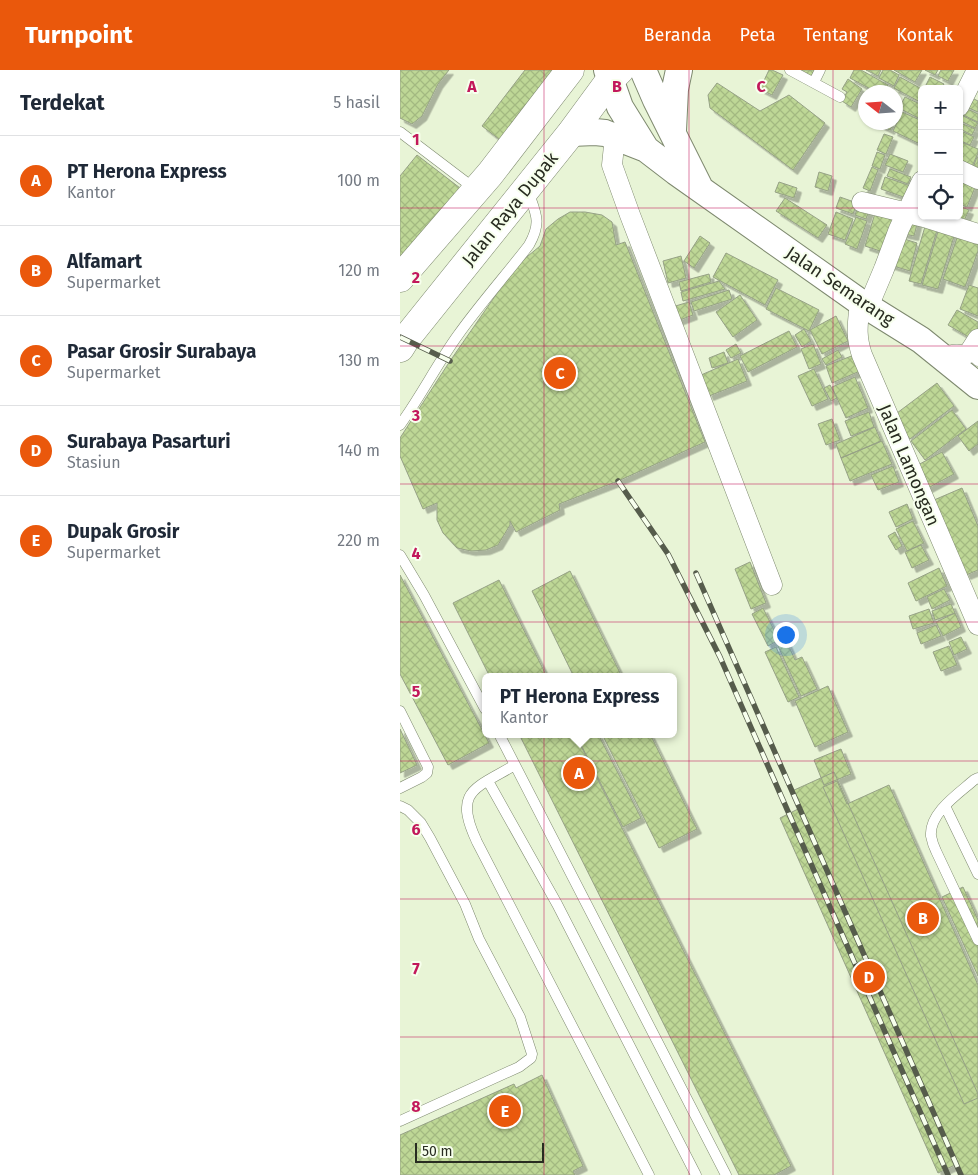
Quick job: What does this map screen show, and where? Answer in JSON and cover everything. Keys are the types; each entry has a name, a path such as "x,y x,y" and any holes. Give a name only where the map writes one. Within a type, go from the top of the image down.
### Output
{"main road":[{"path":"400,278 490,174 570,70"},
{"name":"Jalan Raya Dupak","path":"400,348 571,133 612,74"}],"street":[{"name":"Jalan Semarang","path":"643,70 700,189"},
{"path":"673,133 675,89 679,70"},
{"path":"963,98 977,70"},
{"name":"Jalan Semarang","path":"612,74 620,107 646,149 864,304 921,340 978,386"},
{"path":"571,133 605,133 646,149"},
{"path":"615,136 612,165 772,585"},
{"path":"963,172 978,179"},
{"name":"Jalan Lamongan","path":"918,189 898,229 884,269 864,304 857,330 858,341 862,355 978,625"},
{"path":"862,202 924,217 978,234"}],"lane":[{"path":"790,70 840,97"},
{"path":"814,82 820,70"},
{"path":"400,132 476,189"},
{"path":"400,425 459,334 532,240 537,228 537,218 527,188"},
{"path":"939,354 954,349 975,351"},
{"path":"400,555 424,595 482,703"},
{"path":"400,711 428,768 427,773 422,778 400,788"},
{"path":"501,738 726,1175"},
{"path":"515,765 476,788 470,794 467,801 467,815 471,830 649,1175"},
{"path":"488,781 557,904 696,1175"},
{"path":"977,782 945,806 933,822 931,836 936,852 978,940"},
{"path":"400,806 408,810 421,823 430,838 465,904 479,939 520,1017 532,1054 531,1058 518,1067 400,1121"},
{"path":"945,806 978,874"}],"building":[{"path":"400,70 449,70 438,84 422,116 412,124 400,118"},
{"path":"525,70 560,70 504,143 482,126"},
{"path":"769,70 783,75 772,95 760,89"},
{"path":"795,70 815,70 810,78"},
{"path":"854,70 861,70 888,85 863,85 850,78"},
{"path":"866,70 881,70 878,76"},
{"path":"883,70 890,70 899,75 894,85 879,78"},
{"path":"894,70 922,70 915,82"},
{"path":"925,70 938,70 935,75"},
{"path":"941,70 954,70 948,81 938,76"},
{"path":"900,77 918,87 918,101 903,93 903,85 896,85"},
{"path":"930,77 944,84 943,85 926,85"},
{"path":"848,79 858,86 858,96 851,107 842,101 847,92 842,89"},
{"path":"717,83 760,111 789,95 825,123 793,170 710,108 708,95"},
{"path":"966,95 978,101 978,112 963,105"},
{"path":"905,97 918,103 918,118 903,110"},
{"path":"963,107 978,114 978,122 963,115"},
{"path":"903,112 918,119 918,143 893,131 903,130"},
{"path":"963,116 978,123 975,128 963,122"},
{"path":"963,124 975,129 972,135 963,130"},
{"path":"963,132 974,137 970,145 963,142"},
{"path":"884,134 893,137 886,154 877,150"},
{"path":"963,143 978,149 970,171 963,168"},
{"path":"877,152 885,155 880,169 872,166"},
{"path":"890,154 908,161 903,172 885,165"},
{"path":"417,155 460,188 400,266 400,176"},
{"path":"978,157 978,172 972,170"},
{"path":"872,167 878,170 870,191 863,188"},
{"path":"890,169 911,177 908,184 887,176"},
{"path":"819,172 832,176 828,191 815,187"},
{"path":"885,177 913,187 909,199 881,189"},
{"path":"963,180 976,185 967,207 963,206"},
{"path":"779,182 797,188 794,198 775,192"},
{"path":"840,197 857,203 853,214 836,208"},
{"path":"785,198 827,225 818,238 776,211"},
{"path":"859,204 870,208 866,219 855,215"},
{"path":"963,208 969,210 963,223 957,220 963,220"},
{"path":"876,210 900,218 889,254 865,246"},
{"path":"570,212 602,215 612,222 616,245 625,242 705,442 618,481 559,504 560,510 516,532 510,521 510,525 498,545 486,550 471,551 457,548 443,533 437,520 437,503 423,509 400,456 400,438 450,361 516,266 540,246 546,229"},
{"path":"836,212 853,219 845,240 828,234"},
{"path":"856,217 867,221 857,249 845,244"},
{"path":"905,217 918,220 914,236 900,233"},
{"path":"926,223 938,227 921,284 909,281"},
{"path":"939,228 955,233 938,289 922,285"},
{"path":"959,232 978,239 978,251 965,287 943,279"},
{"path":"700,236 710,243 694,268 684,261"},
{"path":"898,237 917,243 910,271 890,265"},
{"path":"726,253 778,280 765,305 713,277"},
{"path":"681,256 686,278 668,283 663,261"},
{"path":"709,274 711,282 681,291 679,282"},
{"path":"719,281 725,289 683,301 681,292"},
{"path":"969,285 978,288 978,316 960,309"},
{"path":"776,288 819,310 809,331 766,309"},
{"path":"729,290 732,299 694,311 691,302"},
{"path":"740,295 757,320 733,337 716,312"},
{"path":"689,302 693,315 677,321 672,307"},
{"path":"957,310 978,322 978,329 972,339 948,325"},
{"path":"836,316 848,341 822,354 810,330"},
{"path":"804,329 811,341 802,347 795,335"},
{"path":"789,331 797,347 748,372 740,356"},
{"path":"736,344 741,353 731,358 726,350"},
{"path":"813,344 821,364 809,369 801,349"},
{"path":"838,350 842,357 826,365 822,359"},
{"path":"724,352 728,363 712,368 709,358"},
{"path":"854,355 860,371 832,383 826,366"},
{"path":"738,359 747,381 709,396 701,375"},
{"path":"814,369 828,399 812,406 798,376"},
{"path":"855,377 868,408 846,418 832,387"},
{"path":"937,383 954,406 910,439 893,416"},
{"path":"830,385 837,398 831,401 824,388"},
{"path":"952,410 966,429 925,460 911,441"},
{"path":"869,412 874,427 851,436 845,421"},
{"path":"832,419 840,440 826,445 818,424"},
{"path":"978,421 978,444 969,451 958,436"},
{"path":"875,427 881,441 841,458 836,444"},
{"path":"882,441 892,464 850,481 841,458"},
{"path":"942,452 954,474 928,488 916,466"},
{"path":"893,466 899,482 878,490 871,475"},
{"path":"962,488 978,526 978,570 966,575 934,500"},
{"path":"907,504 913,519 896,527 889,512"},
{"path":"913,521 924,543 907,551 896,529"},
{"path":"895,532 902,546 896,550 888,536"},
{"path":"921,545 929,560 912,568 905,552"},
{"path":"750,562 766,603 751,609 735,569"},
{"path":"939,568 947,586 916,601 908,583"},
{"path":"570,571 620,673 572,673 532,591"},
{"path":"400,575 482,730 482,738 486,738 489,743 448,765 400,674"},
{"path":"499,580 545,673 488,673 453,603"},
{"path":"944,589 950,600 932,609 927,597"},
{"path":"951,604 955,613 935,620 932,611"},
{"path":"763,608 779,640 768,646 752,614"},
{"path":"929,609 934,623 913,629 909,616"},
{"path":"955,613 961,627 943,636 936,622"},
{"path":"936,625 941,636 921,644 917,633"},
{"path":"961,637 967,649 954,655 949,642"},
{"path":"787,642 795,660 802,657 817,689 801,696 778,646"},
{"path":"949,646 957,665 941,671 933,652"},
{"path":"776,647 799,697 788,702 765,652"},
{"path":"828,686 848,732 815,747 795,701"},
{"path":"400,729 417,765 400,773"},
{"path":"521,738 577,738 791,1166 774,1175 739,1175"},
{"path":"578,738 600,738 641,818 623,827"},
{"path":"604,738 652,738 697,829 659,848"},
{"path":"841,749 851,774 824,785 814,760"},
{"path":"834,772 978,1094 978,1175 962,1175 957,1164 938,1173 780,818 800,808 792,791"},
{"path":"837,781 847,804 889,785 978,985 978,1098 964,1104 823,787"},
{"path":"963,887 978,920 978,976 942,897"},
{"path":"542,1075 583,1166 573,1171 575,1175 400,1175 400,1135 514,1084 516,1088"}],"railway":[{"path":"400,337 450,361"},
{"path":"618,481 668,554 720,657 948,1175"},
{"path":"696,573 961,1175"}],"place":[{"name":"Pasar Grosir Surabaya","path":"560,373"},
{"name":"PT Herona Express","path":"579,773"},
{"name":"Alfamart","path":"923,918"},
{"name":"Surabaya Pasarturi","path":"869,977"},
{"name":"Dupak Grosir","path":"505,1111"}]}
